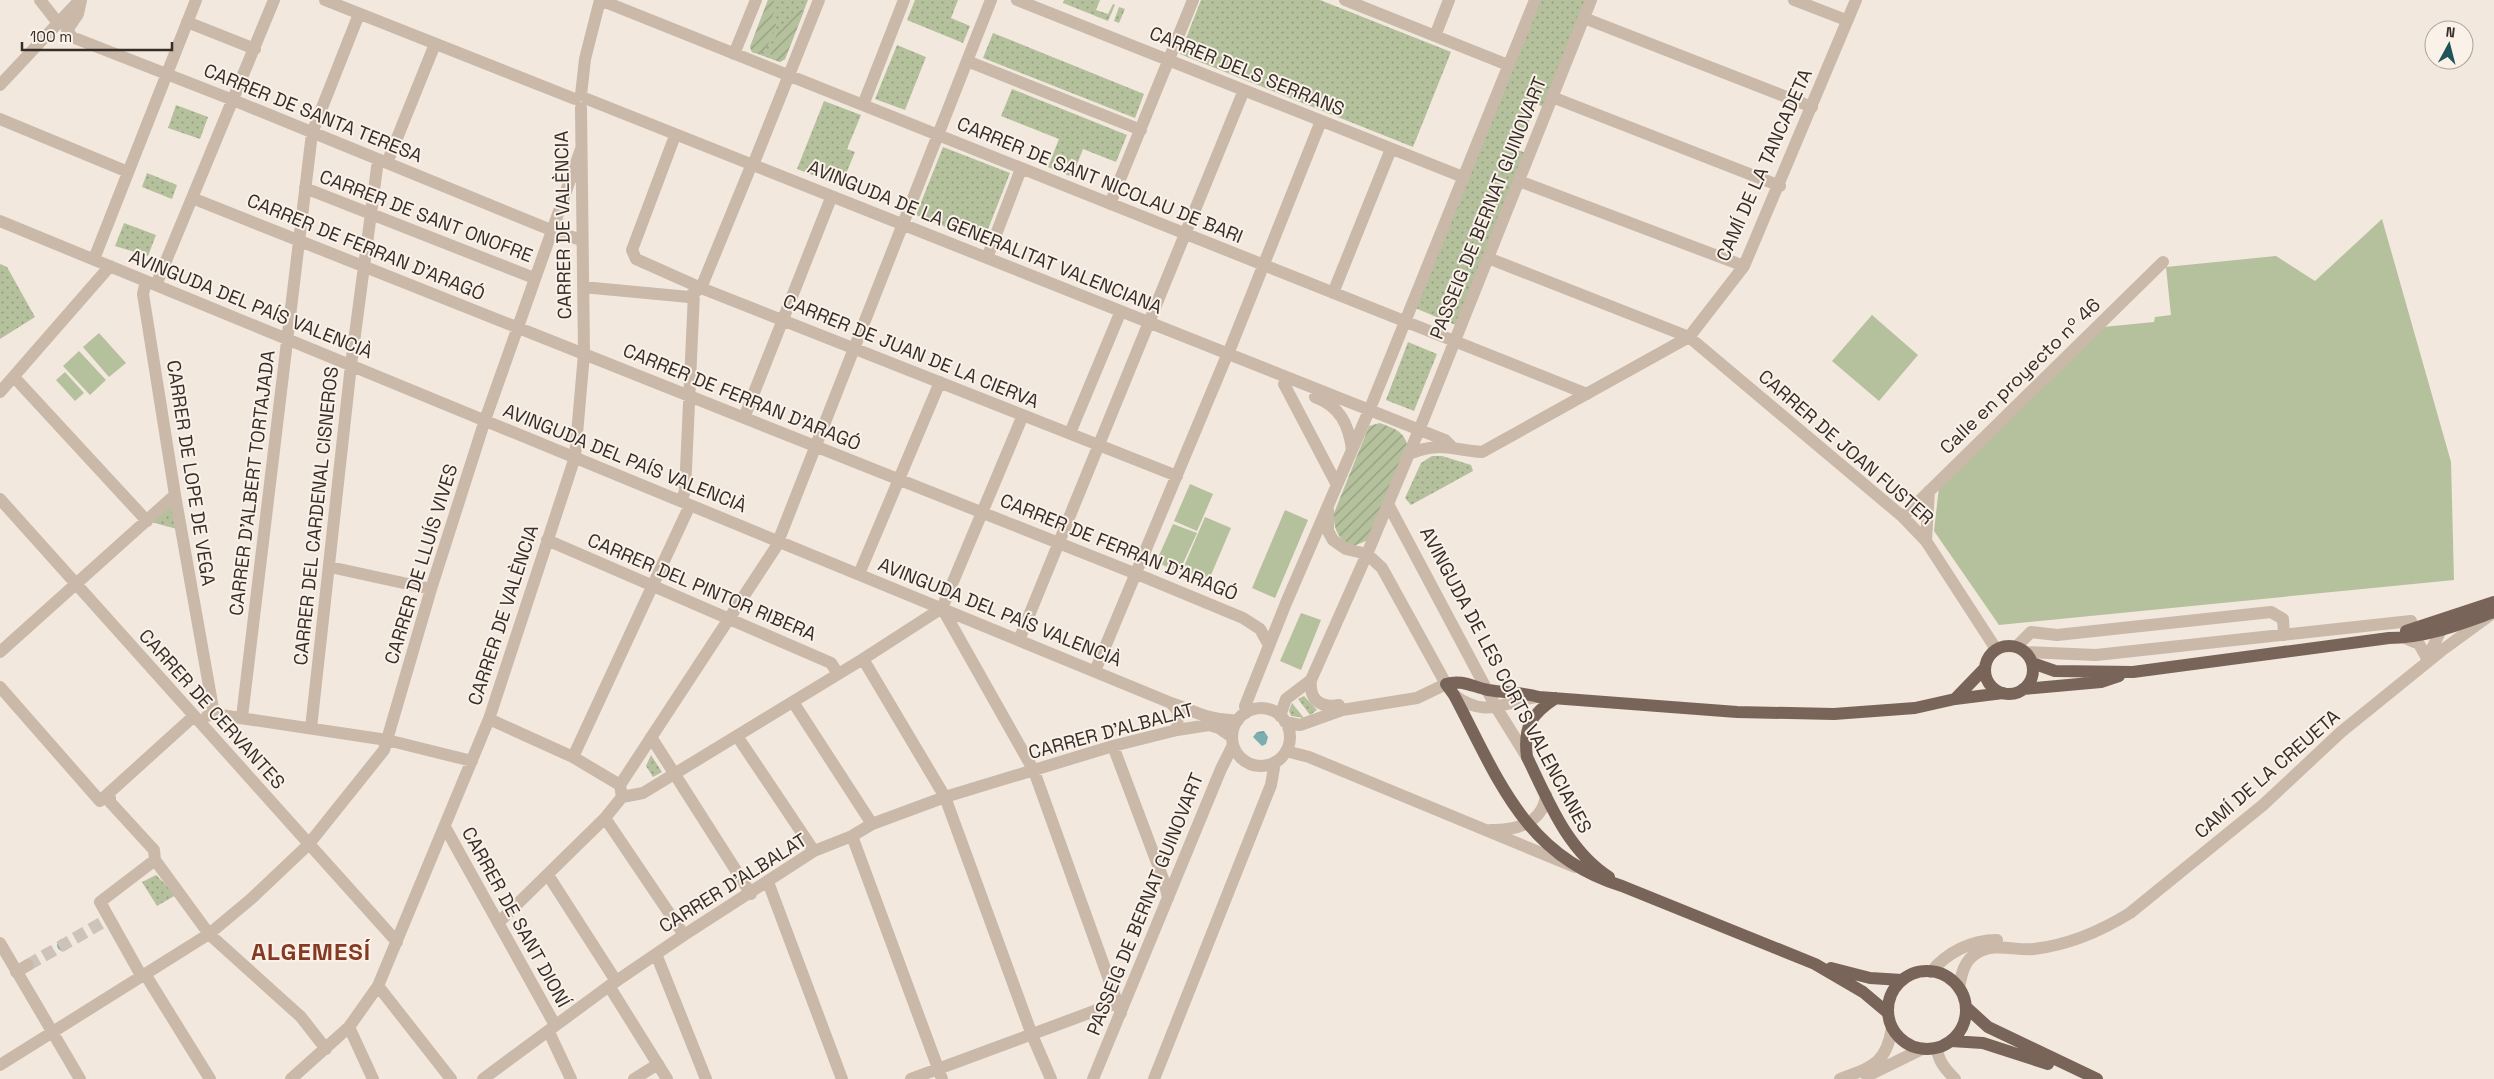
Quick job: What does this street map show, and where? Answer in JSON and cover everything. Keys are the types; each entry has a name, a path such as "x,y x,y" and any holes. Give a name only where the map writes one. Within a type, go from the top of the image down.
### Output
{"main road":[{"path":"2390,638 2494,602"},
{"path":"2441,630 2450,623 2494,607"},
{"path":"1955,699 1984,669 1990,654 2002,646 2024,654 2055,671 2133,672 2390,638 2405,638 2441,630 2494,612"},
{"path":"2023,688 2031,677 2024,654"},
{"path":"1984,669 1990,684 2003,693"},
{"path":"1446,684 1460,682 1487,690 1524,692 1539,697 1737,712 1834,714 1915,708 1955,699 2003,693 2010,694 2023,688 2101,682 2133,672"},
{"name":"AVINGUDA DE LES CORTS VALENCIANES","path":"1446,684 1454,695 1512,803 1526,824 1577,868 1598,879 1622,886"},
{"path":"1527,757 1525,741 1530,723 1538,711 1556,698"},
{"name":"AVINGUDA DE LES CORTS VALENCIANES","path":"1527,757 1576,850 1595,868 1622,886"},
{"path":"1622,886 1815,964 1870,978 1902,980"},
{"path":"1815,964 1864,992 1888,1013"},
{"path":"1966,1007 1961,1030 1951,1041 1937,1048 1922,1049 1907,1044 1892,1028 1888,1013 1889,998 1902,980 1916,973 1931,972 1946,976 1959,989 1966,1007 1988,1027 2092,1077"},
{"path":"1951,1041 1983,1043 2092,1077"}],"street":[{"path":"40,0 58,23"},
{"path":"0,85 80,0"},
{"name":"CARRER DE SANTA TERESA","path":"80,0 78,14 67,30 72,37 233,100 551,230 581,240"},
{"path":"94,260 196,0"},
{"name":"CARRER DE LOPE DE VEGA","path":"214,714 175,495 143,294 151,283 192,198 274,0"},
{"name":"AVINGUDA DE LA GENERALITAT VALENCIANA","path":"325,0 901,228 1118,318 1148,326"},
{"name":"CARRER DE SANT NICOLAU DE BARI","path":"600,0 1587,394"},
{"name":"CARRER DE VALÈNCIA","path":"291,1079 349,1028 378,986 489,719 575,457 584,354 581,240 582,101 585,59 600,0"},
{"path":"734,54 756,0"},
{"path":"573,757 652,588 686,503 684,491 698,290 751,168 820,0"},
{"path":"863,105 904,0"},
{"path":"498,923 605,818 651,737 778,541 991,0"},
{"name":"CARRER DELS SERRANS","path":"1017,0 1463,177"},
{"path":"1110,204 1193,0"},
{"path":"1345,0 1368,4 1435,36 1508,65"},
{"path":"1435,36 1449,0"},
{"name":"PASSEIG DE BERNAT GUINOVART","path":"1242,717 1269,645 1370,410 1535,0"},
{"name":"PASSEIG DE BERNAT GUINOVART","path":"1283,719 1286,699 1311,680 1368,554 1455,342 1591,0"},
{"path":"1794,0 1846,20"},
{"name":"CAMÍ DE LA TANCADETA","path":"1419,431 1445,440 1452,446 1464,451 1482,452 1689,337 1744,266 1780,186 1846,20 1856,0"},
{"name":"CARRER D'ALBERT TORTAJADA","path":"242,717 312,133 359,14"},
{"path":"1584,18 1812,107"},
{"path":"187,22 255,49"},
{"name":"CARRER DEL CARDENAL CISNEROS","path":"311,728 351,365 372,214 382,162 436,44"},
{"path":"967,61 1141,130"},
{"path":"1019,640 1244,90"},
{"path":"1552,96 1780,186"},
{"name":"AVINGUDA DE LA GENERALITAT VALENCIANA","path":"582,101 673,141 751,168 829,203 987,258 1148,326 1370,410"},
{"path":"0,119 128,172"},
{"path":"1095,671 1227,357 1321,121"},
{"name":"CARRER DE JUAN DE LA CIERVA","path":"673,141 632,250 633,257 698,290 783,320 1177,476"},
{"name":"CARRER DE LLUÍS VIVES","path":"0,1065 209,934 251,900 308,845 384,750 431,590 485,420 581,149"},
{"path":"1332,293 1391,149"},
{"path":"987,258 1021,169"},
{"path":"1519,180 1744,266"},
{"name":"CARRER DE SANT ONOFRE","path":"305,188 534,278"},
{"name":"CARRER DE FERRAN D'ARAGÓ","path":"192,198 982,512 1243,618 1260,629 1269,645"},
{"path":"744,418 829,203"},
{"name":"AVINGUDA DEL PAÍS VALENCIÀ","path":"0,221 1171,703 1225,721 1242,717"},
{"name":"CARRER DE JOAN FUSTER","path":"1488,258 1689,337 1903,517 1926,541 1996,649"},
{"name":"Calle en proyecto nº 46","path":"1903,517 2163,262"},
{"path":"0,392 110,266"},
{"path":"583,287 689,297 698,290"},
{"path":"1070,433 1118,318"},
{"name":"AVINGUDA DE LA GENERALITAT VALENCIANA","path":"1227,357 1284,384 1325,400 1336,409 1349,430 1352,450"},
{"path":"14,377 147,520"},
{"path":"859,574 940,382"},
{"path":"1284,384 1337,485"},
{"path":"1370,410 1419,431"},
{"path":"489,719 573,757 621,791 643,793 863,659 942,608 1023,415"},
{"name":"CAMÍ DE LA TANCADETA","path":"1409,454 1421,449 1452,446"},
{"path":"1926,541 1929,491"},
{"path":"0,652 175,495"},
{"name":"CARRER DE CERVANTES","path":"0,499 308,845 397,942"},
{"name":"AVINGUDA DE LES CORTS VALENCIANES","path":"1388,504 1496,707 1527,757"},
{"path":"1328,505 1328,531 1334,540 1346,549 1368,554"},
{"name":"CARRER DEL PINTOR RIBERA","path":"547,540 652,588 729,618 831,663 838,674"},
{"name":"AVINGUDA DE LES CORTS VALENCIANES","path":"1368,554 1382,568 1446,684"},
{"path":"330,567 431,590"},
{"path":"911,1079 940,1074 1032,1035 1118,1008 1034,771 942,608"},
{"path":"2284,635 2283,619 2272,612 2057,635 2031,632 2024,654 2096,655 2284,635 2411,620"},
{"name":"CAMÍ DE LA CREUETA","path":"1959,989 1964,969 1969,959 1983,950 1998,947 2035,949 2088,935 2130,914 2263,805 2341,732 2426,661 2494,612"},
{"name":"CAMÍ DE LA CREUETA","path":"2426,661 2441,630"},
{"path":"2405,638 2418,644 2426,661"},
{"path":"863,659 944,797 1032,1035 1051,1079"},
{"path":"1311,680 1310,690 1313,698 1322,705 1328,706 1365,701 1394,702"},
{"path":"1276,762 1258,766 1250,764 1237,753 1232,741 1242,717 1263,709 1300,725 1342,710 1417,698 1446,684"},
{"path":"0,687 154,850 155,860 209,934 301,1017 326,1050"},
{"path":"1454,695 1476,708 1496,707 1539,697"},
{"path":"105,799 204,709 211,700"},
{"path":"793,702 872,824"},
{"path":"1171,703 1178,711 1177,730"},
{"path":"195,717 214,714 242,717 387,740 472,761"},
{"path":"1154,1079 1271,785 1276,762 1286,751 1289,741 1283,719"},
{"name":"CARRER D'ALBALAT","path":"490,1077 612,984 684,935 814,851 852,836 872,824 944,797 1113,746 1177,730 1209,725 1219,728 1232,741"},
{"path":"737,736 814,851"},
{"path":"651,737 750,894"},
{"name":"PASSEIG DE BERNAT GUINOVART","path":"1094,1079 1118,1008 1168,898 1232,741"},
{"path":"1113,746 1165,884 1168,898"},
{"path":"1286,751 1309,756 1577,868"},
{"path":"1484,830 1504,830 1526,824 1543,809 1546,795"},
{"path":"605,818 684,935"},
{"name":"CARRER DE SANT DIONÍ","path":"445,827 498,923 552,1028 571,1079"},
{"path":"852,836 940,1074"},
{"path":"155,860 100,902 107,920 210,1079"},
{"path":"548,876 667,1079"},
{"path":"768,882 842,1079"},
{"name":"CAMÍ DE LA CREUETA","path":"1931,972 1956,950 1978,942 2001,940 2054,944"},
{"path":"0,943 80,1079"},
{"path":"656,954 702,1078"},
{"path":"16,972 28,965"},
{"path":"378,986 451,1079"},
{"path":"349,1028 373,1079"},
{"path":"1840,1079 1875,1065 1886,1052 1892,1028"},
{"path":"1937,1048 1937,1056 1944,1069 1955,1079"},
{"path":"1860,1079 1883,1070 1922,1049"},
{"path":"634,1079 658,1064"}],"green space":[{"path":"768,0 808,0 785,59 780,62 752,52 750,47"},
{"path":"768,0 776,2 772,18 776,25 766,50 759,54 752,52 750,47"},
{"path":"915,0 958,0 951,18 970,26 963,43 907,20"},
{"path":"1064,0 1100,0 1096,10 1108,14 1113,4 1115,5 1108,21 1063,3"},
{"path":"1201,0 1320,0 1451,52 1413,147 1180,54"},
{"path":"1538,0 1586,0 1544,107 1536,104 1518,150 1526,153 1458,326 1415,308"},
{"path":"1119,7 1125,9 1119,23 1114,21"},
{"path":"799,9 804,11 785,59 780,62 772,59 770,52 780,26 788,24 794,11"},
{"path":"993,33 1144,94 1135,118 983,58"},
{"path":"897,45 926,57 905,110 875,99"},
{"path":"1012,89 1127,135 1116,162 1083,149 1072,177 1048,167 1059,139 1001,116"},
{"path":"824,101 861,115 847,149 855,152 841,186 797,169"},
{"path":"176,105 208,117 200,139 168,128"},
{"path":"943,147 1010,173 983,242 916,215"},
{"path":"147,173 177,185 172,199 142,187"},
{"path":"2382,219 2451,462 2454,580 1999,625 1934,531 1939,487 2103,327 2154,322 2155,317 2171,315 2166,267 2276,256 2315,281"},
{"path":"124,223 156,235 148,256 115,246"},
{"path":"0,264 7,267 35,317 0,339"},
{"path":"1872,315 1918,355 1879,401 1832,361"},
{"path":"99,333 126,363 109,377 83,347"},
{"path":"1408,342 1437,354 1414,411 1386,400"},
{"path":"79,351 106,380 90,395 63,366"},
{"path":"65,372 84,393 75,401 56,380"},
{"path":"1380,423 1400,433 1407,444 1368,540 1354,546 1340,537 1334,524 1334,513 1369,426"},
{"path":"1432,456 1442,456 1471,465 1473,471 1411,505 1405,498 1421,463"},
{"path":"1190,484 1213,494 1197,531 1174,521"},
{"path":"175,495 181,530 147,521"},
{"path":"1285,510 1308,520 1275,598 1252,588"},
{"path":"1205,517 1231,528 1208,582 1182,571"},
{"path":"1173,524 1197,533 1179,572 1156,562"},
{"path":"1301,613 1321,620 1301,670 1280,661"},
{"path":"1304,696 1317,710 1310,715 1298,699"},
{"path":"1292,703 1304,718 1291,716 1289,711"},
{"path":"651,755 662,772 653,777 646,766"},
{"path":"156,875 176,895 157,906 142,882"}],"water":[{"path":"1264,731 1268,737 1266,744 1262,746 1253,737 1257,732"},
{"path":"61,939 65,939 69,945 65,951 61,951 57,947 57,943"}],"tunnel":[{"path":"28,965 105,921"}],"district":[{"name":"ALGEMESÍ","path":"311,951"}]}
